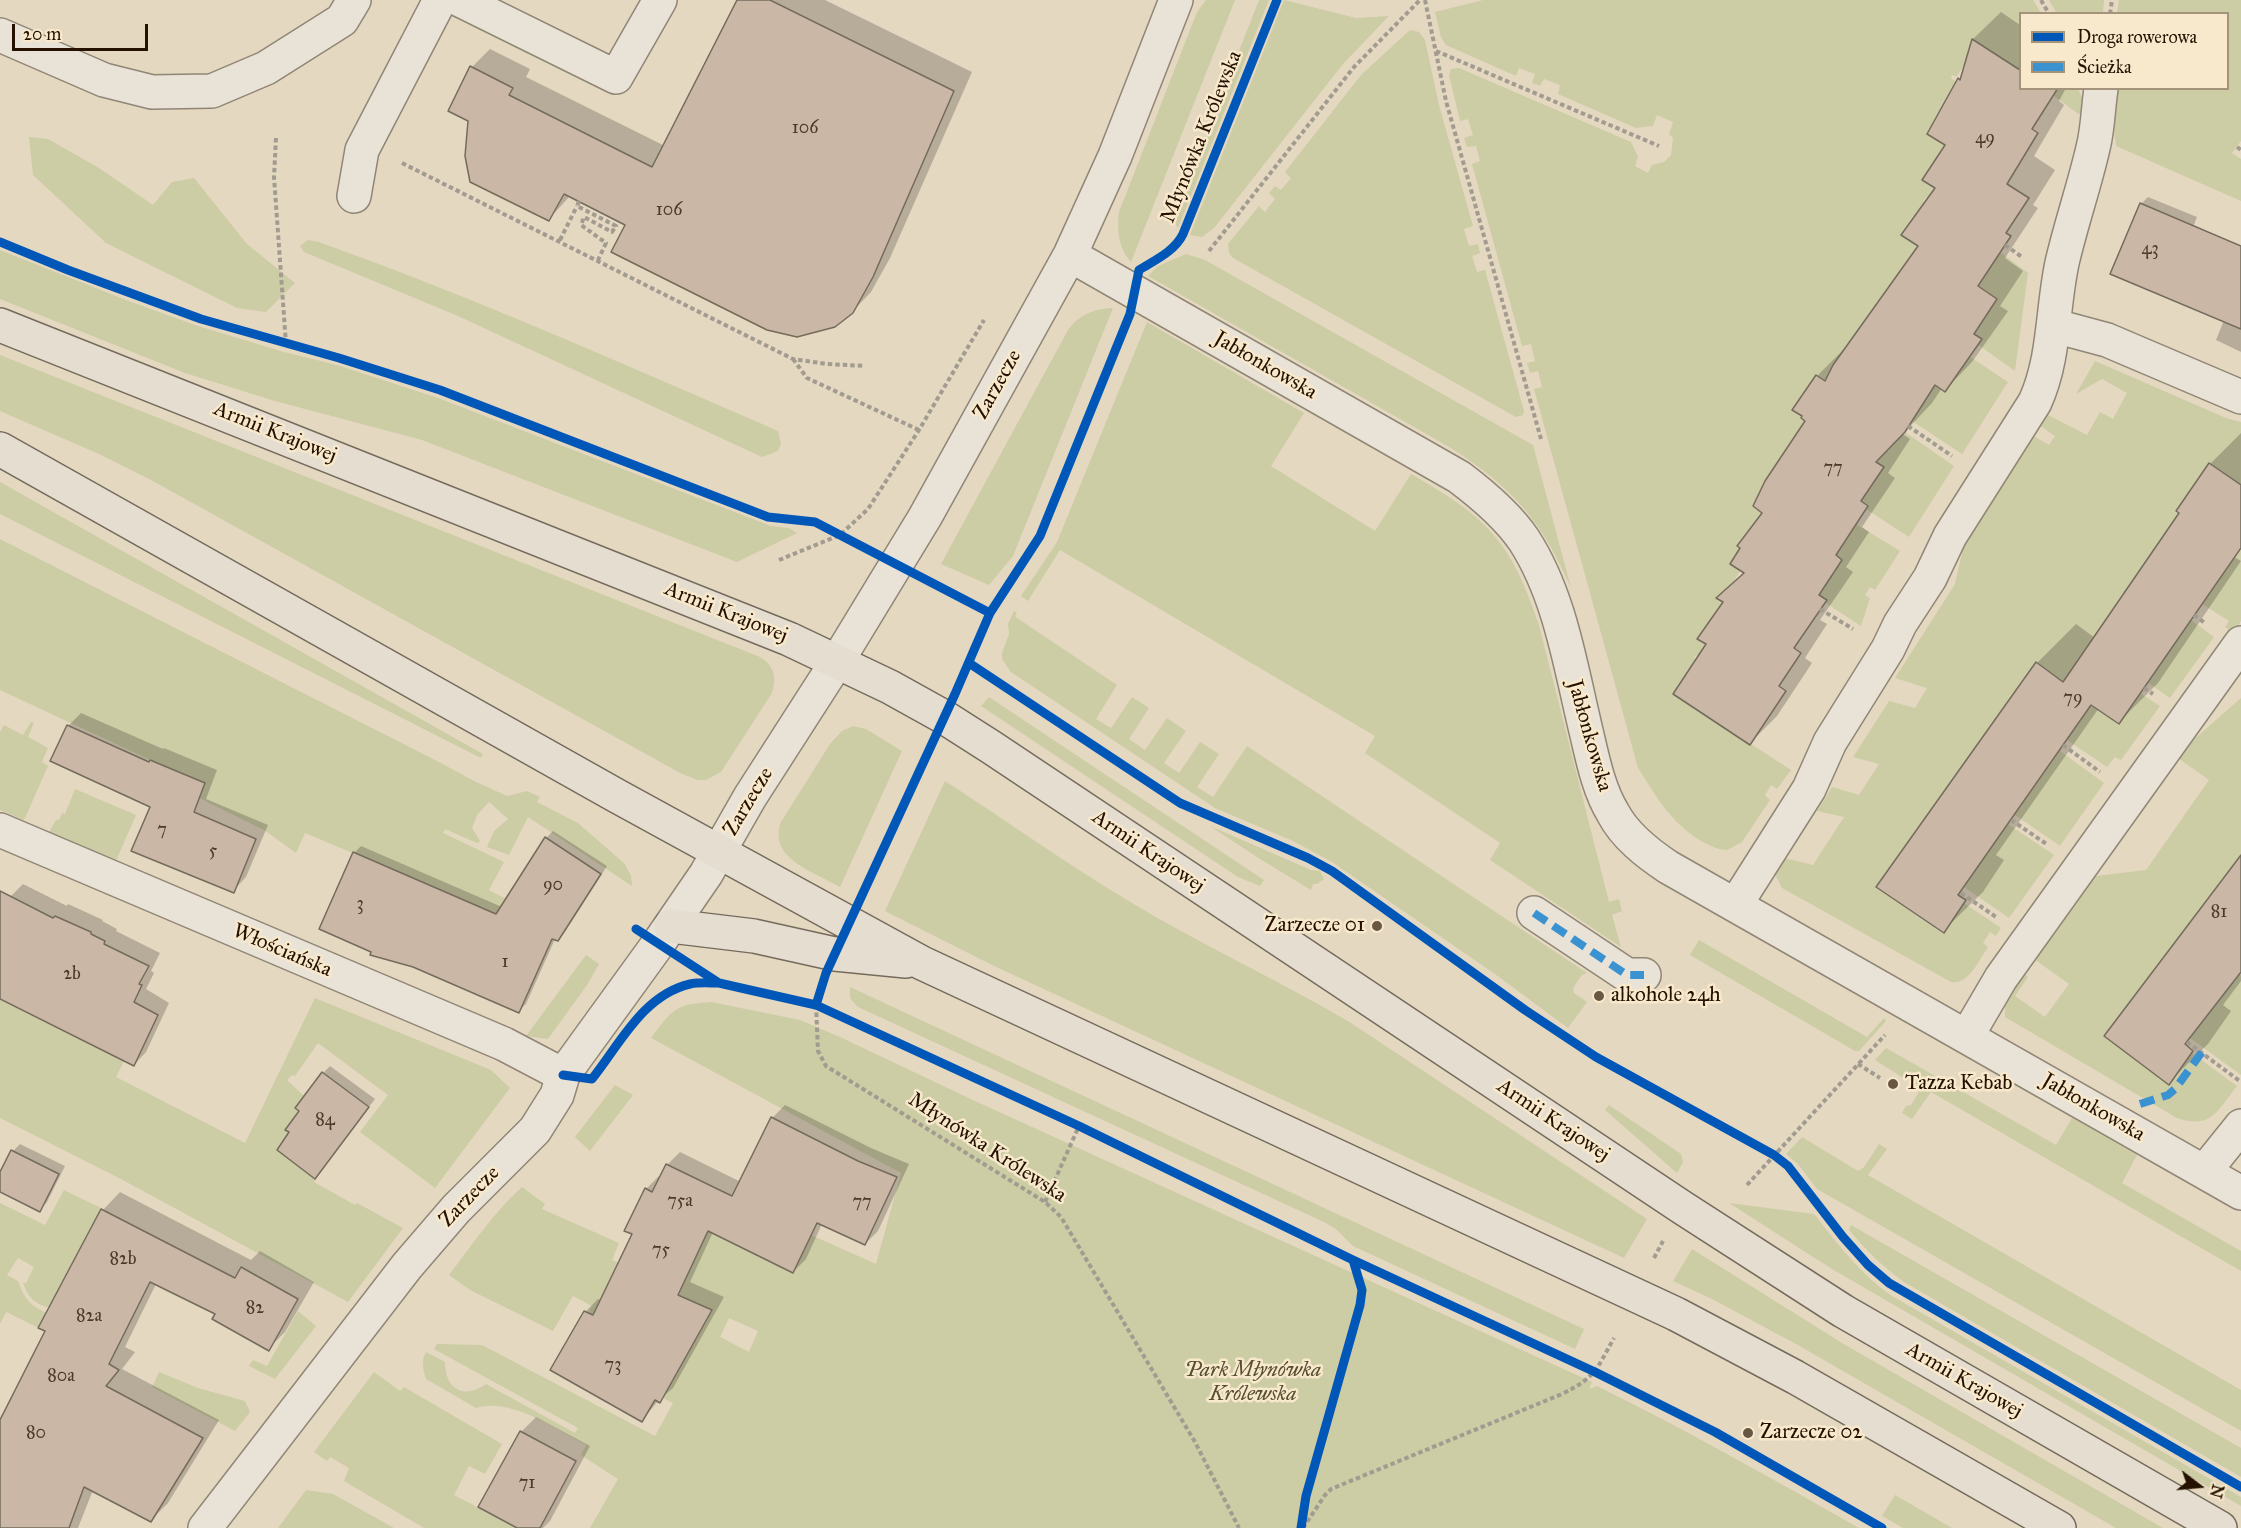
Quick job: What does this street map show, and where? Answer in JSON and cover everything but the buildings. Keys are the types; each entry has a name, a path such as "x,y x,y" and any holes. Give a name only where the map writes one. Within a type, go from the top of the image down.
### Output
{"main road":[{"name":"Armii Krajowej","path":"0,326 646,580 838,660 944,717 1673,1202 1843,1311 2220,1528"},
{"path":"0,449 719,852 922,963 1676,1314 1795,1377 2059,1528"},
{"path":"671,926 754,936 835,954 922,963"}],"street":[{"path":"0,35 104,80 152,92 212,91 266,68 342,20 354,0"},
{"path":"354,196 362,150 440,0"},
{"path":"460,0 616,77 660,0"},
{"name":"Zarzecze","path":"205,1528 407,1266 456,1209 535,1130 557,1095 563,1075 671,926 719,852 750,797 838,660 925,517 1070,255 1115,156 1176,0"},
{"path":"1736,904 1809,789 1830,742 1930,578 1950,536 2035,402 2047,373 2062,265 2094,145 2101,90"},
{"name":"Jabłonkowska","path":"1070,255 1459,477 1506,517 1524,540 1535,560 1557,613 1595,766 1613,814 1630,836 1647,852 1668,867 2241,1193"},
{"path":"2055,326 2107,340 2241,397"},
{"path":"1967,1036 2001,978 2241,643"},
{"name":"Włościańska","path":"0,830 504,1044 563,1075"},
{"path":"1534,913 1627,975 1644,975"},
{"path":"2204,1172 2241,1126"}],"path":[{"path":"1209,251 1354,67 1420,0"},
{"path":"1425,0 1446,101 1541,439"},
{"path":"1436,51 1659,146"},
{"path":"276,138 274,177 286,344"},
{"path":"362,150 390,157 793,358 827,364 865,366"},
{"path":"560,240 578,204 616,226 612,232 584,217 581,225 606,243 598,260"},
{"path":"779,560 840,534 868,509 920,430 987,315"},
{"path":"793,358 807,378 920,430"},
{"path":"1908,426 1956,459"},
{"path":"1820,609 1857,632"},
{"path":"2063,745 2107,776"},
{"path":"2011,820 2055,849"},
{"path":"1961,892 2003,922"},
{"path":"1747,1185 1778,1158 1886,1034"},
{"path":"2187,1042 2241,1082"},
{"path":"1858,1064 1880,1078"},
{"path":"1045,1202 1079,1126"},
{"path":"1763,1149 1778,1158"},
{"path":"1651,1264 1665,1238"},
{"path":"1302,1528 1331,1489 1586,1382 1595,1372 1614,1338"},
{"path":"1302,1528 1305,1507"}],"green space":[{"path":"1206,0 1235,0 1131,262 1123,251 1119,238 1119,212 1197,12"},
{"path":"1259,0 1269,0 1178,228 1174,222 1174,216"},
{"path":"1284,0 1356,18 1389,16 1343,64 1214,228 1202,237 1190,235"},
{"path":"1483,0 2033,0 2040,12 2019,12 2019,69 1973,40 1971,43 1977,47 1956,77 1952,75 1951,78 1970,92 1928,134 1948,148 1922,180 1938,190 1930,201 1926,198 1923,201 1928,205 1907,233 1903,231 1901,235 1917,246 1916,248 1920,251 1856,332 1832,385 1816,375 1794,411 1805,421 1784,453 1758,504 1755,502 1753,506 1764,514 1747,552 1730,563 1740,571 1723,599 1716,598 1727,605 1698,639 1716,652 1709,663 1696,655 1694,658 1699,662 1680,692 1676,690 1673,693 1791,770 1777,789 1771,785 1765,795 1770,800 1742,842 1727,850 1705,843 1675,820 1638,768 1534,389 1542,387 1538,371 1530,373 1527,363 1535,361 1531,344 1522,346 1472,164 1480,161 1476,146 1467,147 1464,138 1473,135 1468,119 1460,121 1449,75 1451,69 1459,68 1631,142 1638,157 1635,166 1648,173 1652,165 1664,162 1671,155 1673,138 1669,134 1673,122 1657,115 1653,126 1636,128 1558,94 1560,85 1544,79 1540,86 1532,83 1535,74 1519,68 1516,76 1446,45 1441,37 1435,12"},
{"path":"2049,0 2104,0 2103,12 2056,12"},
{"path":"2119,0 2241,0 2241,141 2232,153 2241,159 2241,201 2116,146 2109,90 2229,90 2229,12 2117,12"},
{"path":"1410,30 1419,32 1425,40 1439,105 1473,226 1464,229 1469,246 1478,244 1480,253 1472,256 1477,272 1485,270 1524,411 1523,415 1516,417 1233,258 1229,253 1228,244 1259,206 1265,212 1275,199 1269,193 1275,186 1281,190 1291,178 1285,172 1361,75"},
{"path":"2051,90 2078,90 2086,106 2084,118 2054,96 2055,92"},
{"path":"29,137 48,139 99,168 153,205 172,182 194,178 247,244 295,283 266,312 237,308 106,243 33,175"},
{"path":"308,240 377,263 493,309 778,431 781,444 778,451 762,457 458,316 304,252 300,246"},
{"path":"0,250 198,326 284,352 337,365 438,398 771,526 789,528 797,533 737,562 422,440 275,401 185,373 0,299"},
{"path":"2000,252 2028,273 2015,371 1977,344 1974,334 1997,300 1978,286"},
{"path":"1186,254 1205,260 1533,445 1571,588 1549,543 1537,525 1509,492 1492,477 1451,448 1148,276 1158,266"},
{"path":"1113,308 1013,556 989,585 941,564 1068,330 1088,313"},
{"path":"1147,322 1304,413 1271,466 1375,531 1411,474 1460,504 1493,534 1518,572 1539,625 1609,902 1619,899 1622,911 1612,915 1621,947 1490,860 1500,843 1365,753 1375,736 1060,550 1028,601 1021,596 1057,542"},
{"path":"0,355 760,657 765,660 773,672 772,693 721,772 706,780 698,780 682,774 151,480 99,454 0,411"},
{"path":"1969,356 2008,382 1962,454 1912,421 1935,385 1945,391"},
{"path":"2095,361 2226,418 2241,422 2241,485 2209,463 2176,511 2179,513 2063,682 2035,662 1877,886 1943,933 1964,903 2001,928 1996,936 1990,932 1983,943 1988,947 1968,976 1963,980 1951,982 1782,888 1772,868 1780,857 1813,865 1844,817 1817,811 1832,787 1859,795 1879,764 1853,757 1889,701 1915,708 1927,688 1895,678 1955,584 1964,544 2032,435 2049,445 2055,436 2039,425 2046,414 2087,435 2100,412 2113,419 2127,393 2102,379 2076,394"},
{"path":"1905,432 1954,466 1909,537 1866,509 1868,506 1861,501 1884,467 1875,462"},
{"path":"0,482 483,754 481,758 0,514"},
{"path":"1856,524 1900,551 1875,590 1870,587 1865,595 1870,598 1861,626 1824,602 1819,595 1842,560 1836,555"},
{"path":"0,539 474,781 507,796 527,791 540,797 537,802 578,823 625,864 631,876 632,886 528,817 509,855 487,847 494,831 508,819 489,802 477,815 472,828 480,841 477,843 445,829 443,833 504,862 489,890 506,899 497,914 305,833 296,853 264,830 199,798 150,760 0,690"},
{"path":"2241,548 2241,621 2233,633 2225,627 2229,621 2202,604"},
{"path":"1014,611 1017,613 1015,616 1017,618 1117,685 1096,719 1111,728 1132,697 1149,708 1129,739 1145,750 1167,718 1186,731 1164,763 1179,773 1200,742 1219,754 1197,787 1213,797 1247,746 1587,973 1582,975 1573,988 1574,993 1587,1002 1568,1028 1495,974 1332,862 1293,841 1215,808 1011,672 1002,659 1002,653 1009,634 1008,624"},
{"path":"2191,620 2214,637 2170,698 2147,682"},
{"path":"2140,693 2160,706 2121,760 2115,757 2107,767 2067,740 2091,705 2119,724"},
{"path":"989,697 1264,880 1260,886 1238,877 981,706"},
{"path":"2241,698 2241,855 2104,1036 2168,1084 2192,1053 2237,1086 2213,1116 2198,1121 2189,1121 2177,1118 2005,1017 2005,1004 2021,972 2028,977 2015,996 2045,1017 2069,984 2031,957 2063,912 2068,915 2076,904 2071,901 2088,877 2146,870 2209,780 2175,756"},
{"path":"31,722 34,723 28,737 48,748 42,762 48,766 24,820 0,810 0,732 4,725 23,735"},
{"path":"853,726 866,729 902,751 840,887 796,862 781,845 778,835 781,822 830,744 842,731"},
{"path":"2060,751 2104,783 2060,846 2015,815"},
{"path":"945,781 1132,903 1351,1023 1647,1219 1624,1258 992,965 885,911"},
{"path":"75,789 136,815 115,863 48,834 56,820 59,820 62,813 65,814"},
{"path":"2008,824 2054,855 2009,918 1964,887"},
{"path":"1210,826 1311,870 1320,871 1324,879 1313,884 1311,890"},
{"path":"1699,940 1867,1037 1884,1018 1886,1021 1859,1051 1855,1051 1690,955"},
{"path":"586,955 599,964 587,985 548,1039 526,1036"},
{"path":"2239,974 2241,976 2241,1075 2190,1038"},
{"path":"850,987 1584,1329 1575,1349 1353,1246 1336,1229 1324,1222 858,1007 850,998"},
{"path":"315,998 491,1070 510,1088 435,1188 360,1132 388,1095 318,1043 295,1076 292,1075 287,1080 304,1096 295,1108 299,1111 286,1130 289,1132 277,1150 316,1179 314,1182 403,1228 348,1302 119,1178 0,1118 0,999 124,1061 116,1077 245,1143"},
{"name":"Park Młynówka Królewska","path":"711,1002 800,1020 840,1037 975,1101 1592,1382 1589,1389 1597,1386 1729,1455 1859,1528 590,1528 618,1479 581,1455 586,1445 547,1423 503,1407 476,1408 426,1379 423,1358 426,1352 445,1362 448,1379 457,1389 470,1391 486,1384 575,1433 578,1428 434,1349 437,1344 482,1345 655,1436 673,1403 663,1398 681,1365 588,1313 592,1306 573,1296 553,1331 470,1290 449,1275 502,1207 522,1187 545,1204 542,1209 619,1243 612,1260 680,1291 726,1193 780,1219 761,1258 793,1273 811,1235 876,1264 901,1173 651,1038 675,1010 689,1005","holes":["729,1318 758,1331 749,1352 720,1337"]},
{"path":"1886,1048 2056,1145 2072,1118 2137,1155 2122,1183 2241,1251 2241,1271 1931,1092 1912,1119 1902,1113 1906,1106 1911,1105 1919,1092 1916,1086 1875,1060"},
{"path":"615,1085 633,1095 590,1151 575,1137"},
{"path":"1609,1105 1681,1154 1683,1162 1677,1173 1605,1110"},
{"path":"1802,1137 1858,1171 1864,1167 1879,1144 1887,1149 1868,1175 2241,1390 2241,1431 1817,1189 1798,1164 1786,1154"},
{"path":"64,1190 103,1209 50,1308 33,1300 23,1283 26,1283 34,1267 18,1258 7,1275 18,1281 25,1297 32,1304 47,1313 39,1328 6,1312 0,1324 0,1203 45,1225"},
{"path":"1729,1203 1814,1214 1860,1268 1892,1296 2241,1497 2241,1506 1832,1269"},
{"path":"1851,1225 2241,1448 2241,1477 1904,1282 1862,1244 1849,1230"},
{"path":"1692,1249 1842,1343 2163,1528 2116,1528 1796,1344 1673,1281"},
{"path":"298,1311 316,1326 275,1379 249,1366 253,1360 267,1366"},
{"path":"159,1372 198,1388 245,1401 250,1412 235,1431 152,1387"},
{"path":"374,1372 400,1391 404,1387 502,1444 485,1474 469,1466 454,1495 517,1528 424,1528 344,1481 349,1468 330,1457 327,1461 314,1452"},
{"path":"306,1490 333,1494 394,1528 278,1528"},
{"path":"1895,1495 1952,1528 1903,1528 1882,1516"}],"marked path":[{"path":"1534,913 1627,975 1644,975"},
{"path":"2140,1104 2168,1095 2202,1052"}],"cycle path":[{"name":"Młynówka Królewska","path":"816,1005 826,973 990,613 1040,536 1130,314 1139,270 1170,250 1183,234 1277,0"},
{"path":"0,242 68,270 201,319 339,358 440,390 768,517 815,522 990,613"},
{"path":"969,663 1180,803 1308,858 1332,871 1525,1010 1596,1057 1774,1155 1788,1166 1843,1237 1868,1265 1889,1283 2241,1487"},
{"path":"636,929 719,983 816,1005 1079,1126 1353,1260 1595,1372 1715,1432 1882,1528"},
{"path":"563,1075 592,1079 623,1036 659,999 673,990 690,984 718,983"},
{"path":"1301,1528 1306,1496 1360,1305 1362,1290 1353,1260"}],"place":[{"name":"Zarzecze 01","path":"1377,926"},
{"name":"alkohole 24h","path":"1599,996"},
{"name":"Tazza Kebab","path":"1893,1084"},
{"name":"Zarzecze 02","path":"1748,1433"}]}
